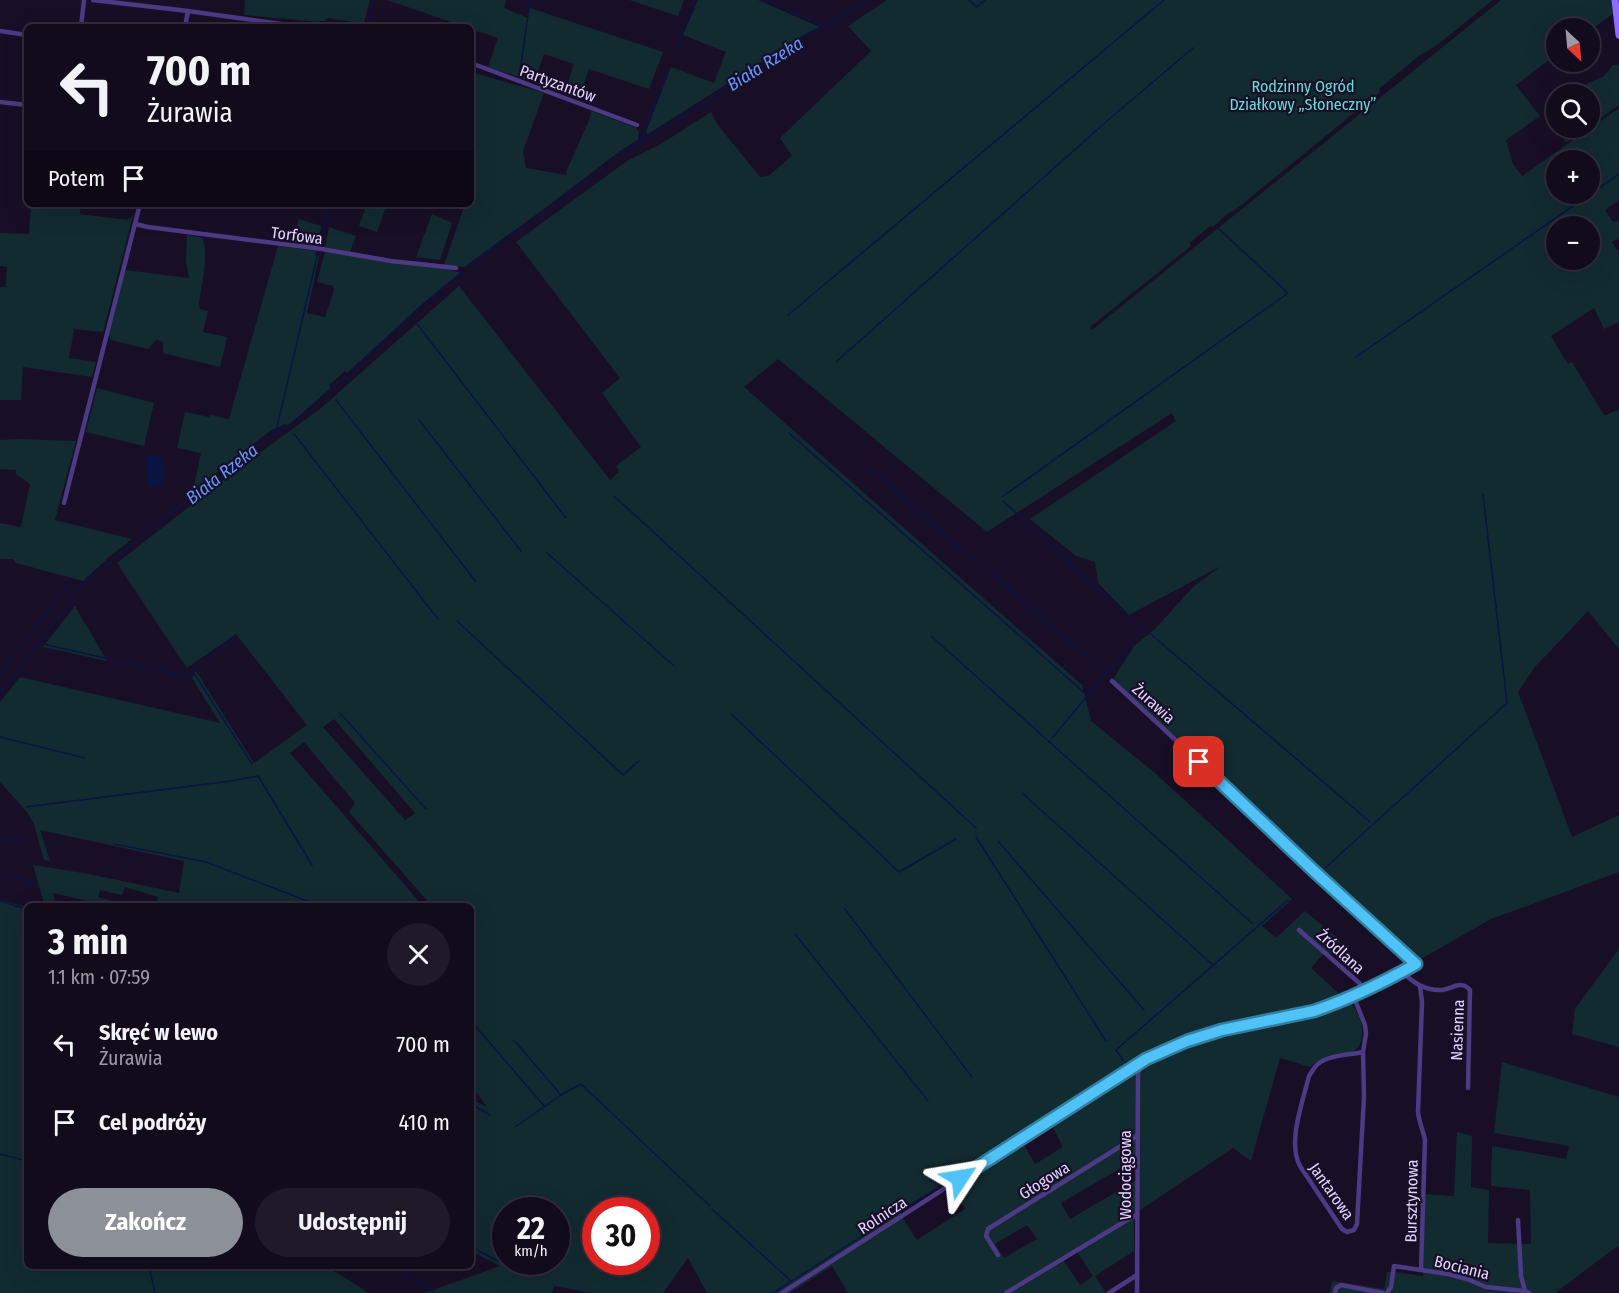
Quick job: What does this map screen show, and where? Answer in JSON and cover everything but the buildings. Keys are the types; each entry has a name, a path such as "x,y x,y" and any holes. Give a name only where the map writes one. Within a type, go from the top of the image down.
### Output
{"main road":[{"path":"1615,0 1619,35"}],"street":[{"path":"81,24 84,0"},
{"path":"93,0 140,3 281,24"},
{"path":"186,24 188,11"},
{"path":"0,31 24,35"},
{"name":"Partyzantów","path":"474,64 637,125"},
{"path":"0,102 24,105"},
{"path":"64,503 139,207"},
{"name":"Torfowa","path":"135,224 322,249 391,261 456,268"},
{"name":"Żurawia","path":"1112,681 1416,964"},
{"name":"Źródlana","path":"1299,930 1366,989"},
{"name":"Rolnicza","path":"782,1293 1146,1059 1187,1041 1222,1030 1314,1011 1416,964"},
{"path":"1401,972 1420,986"},
{"name":"Nasienna","path":"1420,986 1442,990 1461,984 1470,990 1468,1088"},
{"name":"Bursztynowa","path":"1420,986 1422,1002 1418,1112 1425,1140 1422,1270"},
{"name":"Jantarowa","path":"1353,995 1365,1025 1366,1034 1363,1052 1364,1097 1357,1224 1354,1230 1347,1232 1342,1229 1297,1161 1294,1138 1314,1068 1329,1059 1363,1052"},
{"name":"Wodociągowa","path":"1137,1293 1138,1072 1146,1059"},
{"name":"Głogowa","path":"998,1255 986,1236 988,1229 1137,1136"},
{"path":"1006,1293 1137,1215"},
{"path":"1518,1220 1521,1276 1527,1292"},
{"name":"Bociania","path":"1385,1293 1390,1287 1394,1266 1448,1274 1486,1287 1527,1292"},
{"path":"1109,1293 1137,1275"},
{"path":"1335,1293 1336,1288 1341,1285 1385,1293"}],"green space":[{"path":"245,0 370,0 364,24 327,18 319,22 244,15"},
{"path":"387,0 506,0 504,8 528,18 530,8 663,52 649,89 589,69 579,98 564,93 574,64 544,54 534,82 488,67 498,38 474,30 474,24 457,24"},
{"path":"629,0 684,0 678,16"},
{"path":"698,0 758,0 819,27 648,134 646,132 671,67 714,83 726,52 683,35"},
{"name":"Rodzinny Ogród Działkowy „Słoneczny”","path":"887,0 1493,0 1436,46 1420,55 1379,89 1380,92 1375,96 1372,94 1359,109 1235,210 1213,227 1210,226 1190,243 1191,246 1090,327 1092,330 1501,0 1612,0 1613,14 1600,23 1600,18 1546,18 1546,62 1516,85 1540,116 1506,140 1513,164 1522,176 1546,159 1546,204 1600,204 1600,150 1559,150 1576,138 1600,138 1600,121 1619,108 1619,200 1605,210 1612,221 1619,220 1619,238 1612,242 1619,253 1619,322 1604,329 1594,308 1551,336 1568,364 1572,362 1604,415 1619,409 1619,649 1588,611 1534,668 1518,692 1572,837 1619,815 1619,872 1491,919 1421,959 1413,958 1112,681 1134,646 1155,629 1193,587 1221,566 1129,615 1098,583 1095,562 1076,556 1030,519 1176,421 1172,413 987,532 778,359 744,387 1082,685 1091,721 1155,773 1292,899 1262,926 1276,938 1305,911 1341,941 1327,957 1323,954 1311,968 1356,1010 1362,1025 1361,1041 1352,1052 1316,1062 1310,1067 1280,1058 1251,1161 1233,1148 1134,1214 1134,1251 1095,1276 1106,1293 848,1293 832,1266 790,1293 707,1293 688,1258 663,1293 592,1293 554,1286 552,1293 425,1293 492,1269 492,1275 570,1275 570,1197 492,1197 492,1262 474,1253 474,1100 487,1107 474,1089 474,903 429,903 349,812 355,803 304,742 290,753 420,903 157,903 158,897 125,887 122,895 100,890 98,897 119,903 97,903 53,893 55,903 44,903 33,865 179,893 184,861 40,830 50,861 44,860 34,824 27,812 0,782 0,702 20,677 220,723 192,678 196,671 254,763 307,725 236,634 187,668 117,563 248,461 320,409 459,286 610,480 619,472 616,466 641,447 602,393 620,378 516,242 627,161 661,144 711,112 717,124 760,177 768,176 792,156 780,138 871,51 848,26","holes":["334,719 415,813 405,820 323,727","1049,1120 1063,1147 1035,1164 1020,1138","1140,1157 1140,1178 1070,1219 1061,1203","948,1181 965,1209 917,1240 898,1211","1027,1225 1037,1239 1004,1258 995,1244","1075,1249 1093,1276 1080,1285 1061,1257"]},
{"path":"1613,65 1619,65 1619,105 1600,119 1600,84 1587,84 1604,76"},
{"path":"474,73 544,93 523,151 526,168 567,175 566,172 591,111 635,127 639,132 638,140 464,267 444,265 464,207 474,207 476,158 474,158"},
{"path":"1563,138 1573,138 1566,143"},
{"path":"31,207 81,207 80,214 127,220 133,216 103,332 74,329 69,358 96,362 92,377 23,367 21,400 0,400 0,287 6,287 7,267 0,266 0,233 29,234"},
{"path":"366,207 386,207 377,232 359,226"},
{"path":"432,214 452,223 440,260 416,257"},
{"path":"299,219 321,226 317,247 293,243 292,239"},
{"path":"329,227 356,236 350,252 325,247"},
{"path":"187,235 202,238 204,244 205,261 199,303 200,309 208,311 203,332 227,337 220,367 163,353 161,341 156,340 148,349 111,340 109,335 125,270 189,278 186,261"},
{"path":"278,246 316,251 315,255 319,257 307,313 325,317 334,290 333,286 317,282 325,252 443,268 460,273 347,373 345,371 329,385 331,388 291,423 270,431 193,491 201,453 177,448 185,412 229,419"},
{"path":"97,388 154,403 144,446 86,432"},
{"path":"0,440 76,441 55,520 132,539 83,581 16,563 13,559 0,559 0,523 21,527 30,484 16,474 16,470 0,469"},
{"path":"75,606 107,661 43,647"},
{"path":"0,900 24,906 24,1269 331,1269 369,1293 0,1293"},
{"path":"1619,949 1619,1047 1572,1034 1575,1009"},
{"path":"1502,1062 1619,1097 1619,1245 1555,1293 1330,1293 1332,1281 1384,1289 1387,1272 1423,1276 1424,1194 1454,1196 1457,1132 1472,1136 1471,1187 1489,1190 1488,1243 1531,1244 1530,1190 1491,1186 1492,1146 1566,1159 1569,1146 1494,1133"}],"shaded area":[{"path":"152,455 161,460 164,469 161,483 154,488 149,486 145,461 148,456"}],"waterway":[{"path":"368,24 373,0"},
{"path":"520,72 530,0"},
{"path":"671,63 695,0"},
{"path":"765,0 824,26"},
{"name":"Biała Rzeka","path":"662,128 722,94 804,36 868,0"},
{"path":"969,0 977,7 985,0"},
{"path":"788,315 1164,0"},
{"path":"836,362 1107,121 1193,48"},
{"path":"641,140 669,68"},
{"name":"Biała Rzeka","path":"465,269 554,205 619,154 658,131"},
{"path":"1356,357 1619,174"},
{"path":"319,247 328,207"},
{"path":"1002,497 1288,293 1219,229"},
{"path":"276,431 318,253"},
{"name":"Biała Rzeka","path":"0,693 85,582 245,453 292,423 421,306 462,272"},
{"path":"411,316 566,518"},
{"path":"336,400 476,582"},
{"path":"419,420 521,551"},
{"path":"789,433 1087,695"},
{"path":"294,434 438,619"},
{"path":"867,467 1105,672"},
{"path":"1325,868 1507,703 1483,494"},
{"path":"614,496 976,828"},
{"path":"1003,501 1143,630 1052,738"},
{"path":"546,552 674,666"},
{"path":"0,675 69,583"},
{"path":"457,621 623,775 639,761"},
{"path":"1146,630 1370,822"},
{"path":"931,636 1253,924"},
{"path":"234,637 192,670 252,764"},
{"path":"39,643 192,678"},
{"path":"339,712 426,809"},
{"path":"731,714 899,872 956,839"},
{"path":"0,737 85,758"},
{"path":"26,807 258,776 312,865"},
{"path":"1022,793 1213,965"},
{"path":"0,837 25,842"},
{"path":"976,837 1106,1041"},
{"path":"998,841 1144,1010"},
{"path":"114,844 206,862 312,903"},
{"path":"0,874 36,882"},
{"path":"1123,1060 1116,1050 1288,900"},
{"path":"0,901 24,908"},
{"path":"845,909 972,1077"},
{"path":"795,934 928,1101"},
{"path":"474,1024 545,1107"},
{"path":"514,1040 561,1095 515,1127"},
{"path":"773,1293 1128,1066 1125,1062"},
{"path":"561,1095 581,1084 710,1206"},
{"path":"474,1106 490,1115"},
{"path":"0,1154 24,1160"},
{"path":"712,1209 791,1281"},
{"path":"474,1249 492,1258"},
{"path":"150,1269 155,1293"},
{"path":"398,1269 435,1293"}],"route":[{"path":"960,1178 1146,1059 1187,1041 1222,1030 1314,1011 1416,964 1199,762"}]}
